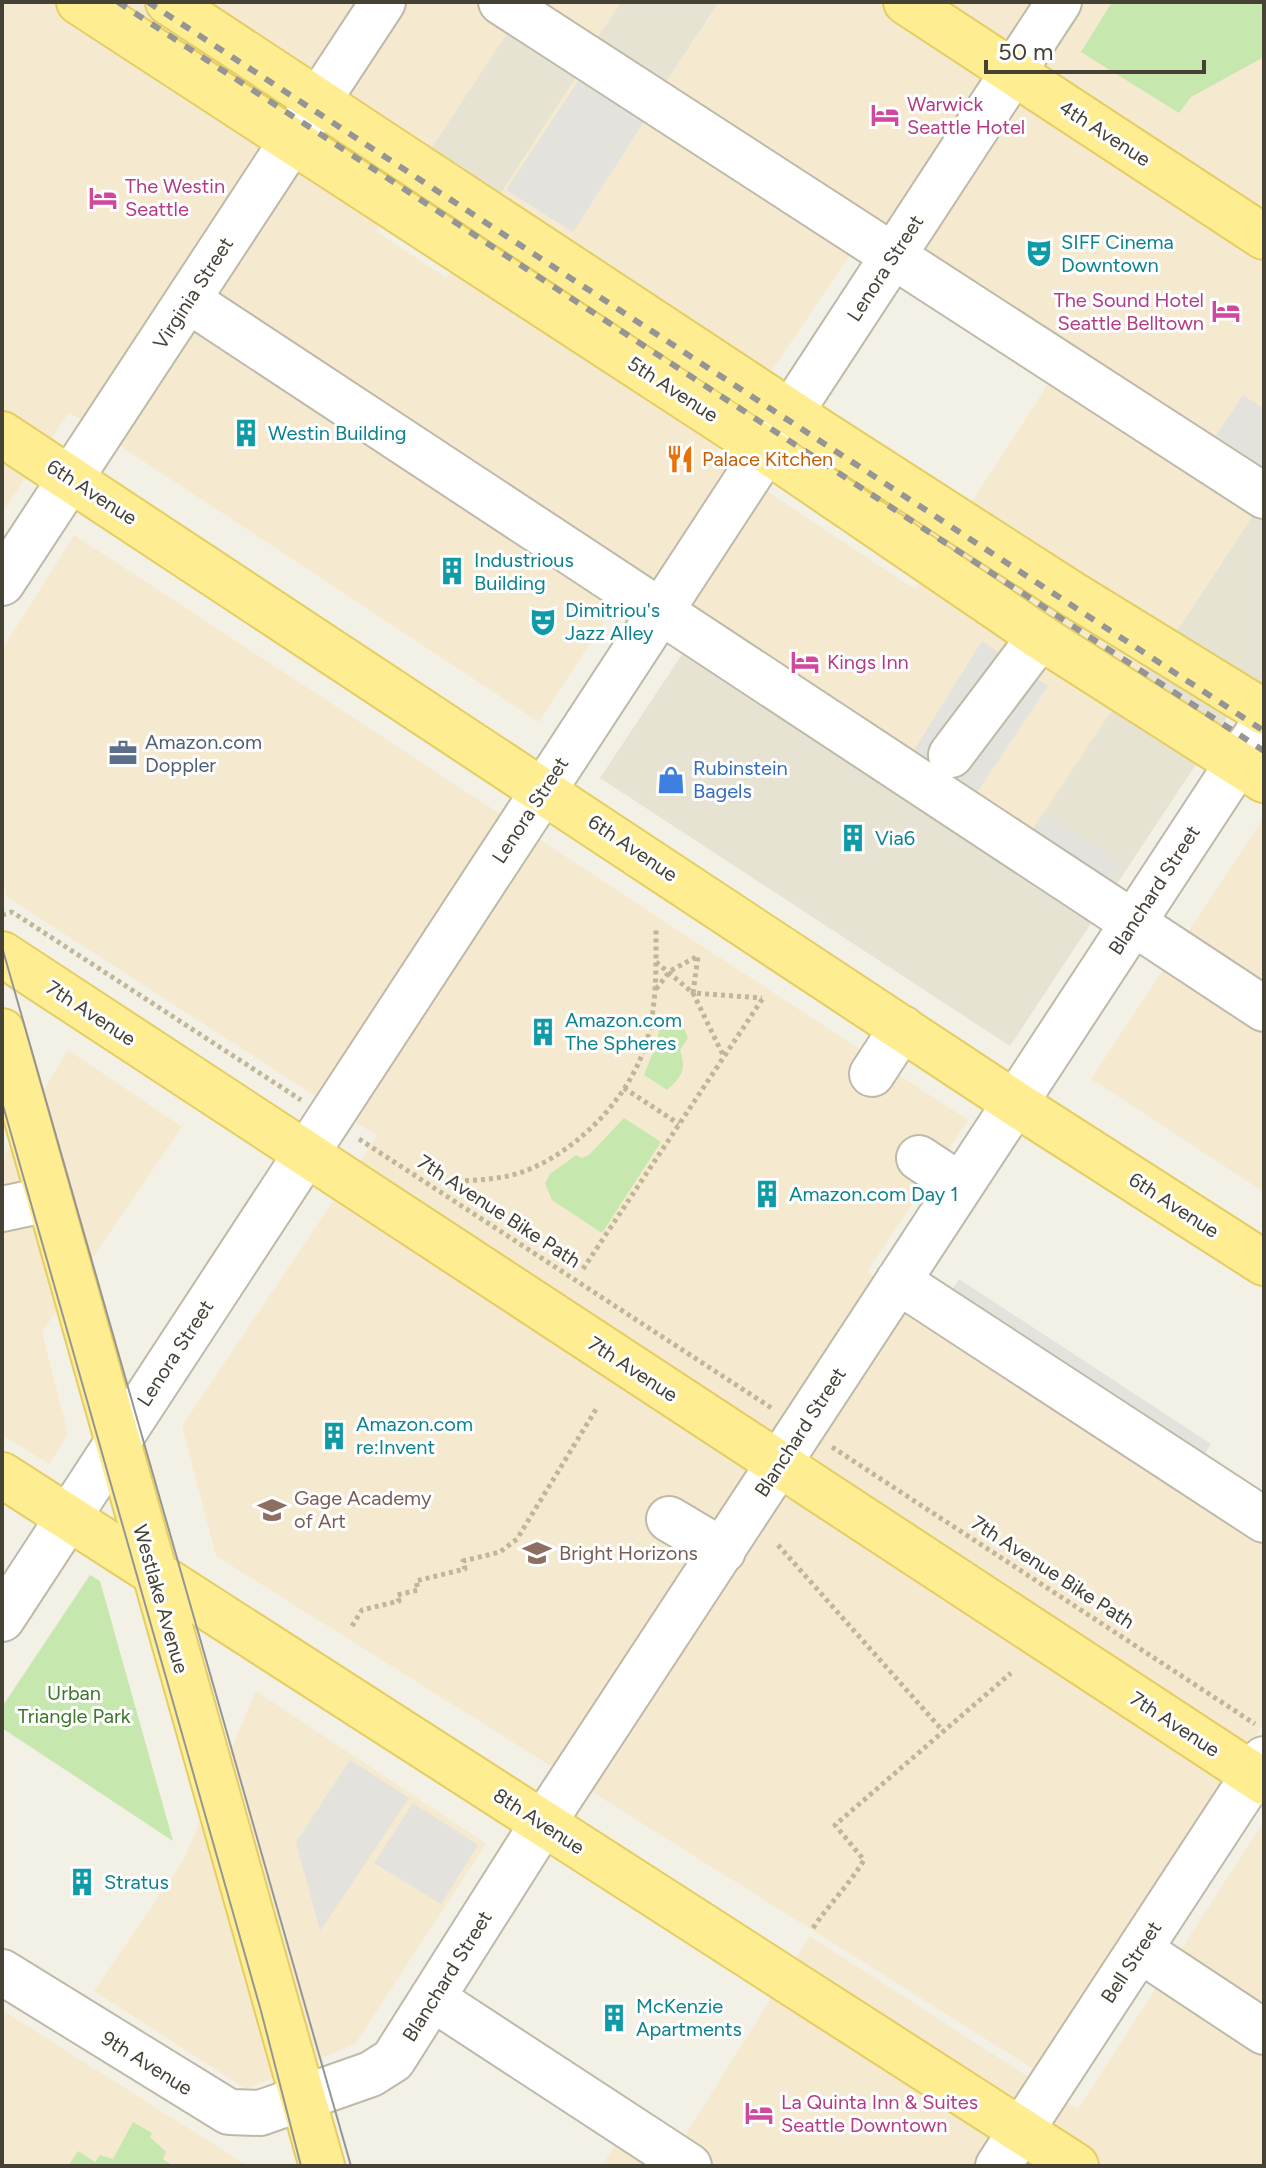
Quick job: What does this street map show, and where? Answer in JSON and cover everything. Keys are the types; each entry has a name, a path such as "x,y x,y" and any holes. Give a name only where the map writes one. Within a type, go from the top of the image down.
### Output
{"main road":[{"name":"5th Avenue","path":"79,2 766,450 1040,637 1251,771"},
{"path":"168,2 791,412 1072,594 1264,712"},
{"name":"4th Avenue","path":"906,2 1264,237"},
{"name":"6th Avenue","path":"2,434 544,789 1013,1102 1264,1263"},
{"name":"7th Avenue","path":"2,954 780,1465 1260,1772"},
{"name":"Westlake Avenue","path":"2,1031 322,2166"},
{"name":"8th Avenue","path":"2,1475 543,1824 1009,2149 1076,2166"}],"street":[{"name":"Virginia Street","path":"2,583 383,2"},
{"path":"501,2 1264,496"},
{"name":"Lenora Street","path":"2,1619 1059,2"},
{"path":"188,300 1264,1009"},
{"path":"951,755 1040,637"},
{"name":"Blanchard Street","path":"302,2099 382,2068 401,2049 543,1824 1132,923 1251,771 1264,723"},
{"path":"872,1074 902,1028"},
{"path":"919,1158 960,1185"},
{"path":"2,1209 49,1199"},
{"path":"898,1281 1264,1520"},
{"path":"669,1519 723,1551"},
{"name":"Bell Street","path":"1009,2149 1260,1772"},
{"path":"1140,1950 1264,2032"},
{"name":"9th Avenue","path":"2,1972 229,2112 260,2113 302,2099"},
{"path":"432,1998 689,2166"}],"path":[{"path":"2,915 12,912 306,1103"},
{"path":"457,1181 505,1177 531,1169 593,1126 624,1088 647,1041 654,990 656,929"},
{"path":"654,990 670,971 698,956 693,993"},
{"path":"656,962 693,993 724,1056"},
{"path":"583,1269 620,1220 763,998 693,993"},
{"path":"624,1088 679,1124"},
{"name":"7th Avenue Bike Path","path":"359,1138 783,1415"},
{"path":"352,1626 362,1610 399,1601 397,1595 418,1590 416,1581 465,1569 463,1561 500,1552 517,1539 598,1406"},
{"name":"7th Avenue Bike Path","path":"824,1442 1264,1729"},
{"path":"778,1545 943,1731"},
{"path":"813,1928 840,1891 848,1886 864,1860 835,1825 1011,1673"}],"shaded area":[{"path":"2,2 621,2 589,50 523,8 376,231 446,278 585,63 651,105 719,2 1264,2 1264,491 867,230 714,456 915,589 1058,369 1262,501 1179,628 1107,717 1022,845 629,583 539,722 69,412 2,513"},
{"path":"621,2 719,2 651,105 494,205 424,159 524,7 588,50"},
{"path":"586,69 651,111 573,232 506,190"},
{"path":"1243,395 1264,409 1264,486 1207,449"},
{"path":"1264,498 1264,702 1245,690 1010,1046 600,778 699,629 1107,717 1179,628"},
{"path":"74,535 968,1120 867,1272 1264,1528 1264,1723 1040,2073 216,1556 182,1426 377,1136 7,897 2,876 2,650"},
{"path":"982,641 1048,686 969,805 906,763"},
{"path":"1045,814 1122,864 1103,894 1026,844"},
{"path":"1264,821 1264,1192 1091,1079"},
{"path":"68,1050 182,1127 42,1332 68,1434 49,1464 2,1435 2,1159"},
{"path":"959,1279 1211,1444 1195,1470 942,1305"},
{"path":"256,1691 486,1844 355,2044 246,2089 94,1991 183,1861"},
{"path":"350,1760 409,1798 320,1931 296,1842"},
{"path":"413,1803 478,1845 441,1904 374,1863"},
{"path":"1264,1821 1264,2166 602,2166 624,2131 669,2161 810,1936 1078,2109"},
{"path":"2,2010 248,2166 2,2166"}],"green space":[{"path":"1112,2 1264,2 1264,57 1191,97 1179,113 1081,52"},
{"path":"662,1017 681,1021 688,1038 680,1050 682,1072 667,1090 644,1075 656,1045"},
{"path":"624,1118 661,1142 602,1233 552,1200 545,1183 550,1174 576,1155 582,1158 589,1155"},
{"name":"Urban Triangle Park","path":"90,1575 100,1581 173,1841 2,1728 2,1707"},
{"path":"133,2122 152,2133 150,2137 166,2152 163,2159 173,2166 68,2166 78,2151 95,2162 100,2155 113,2159"}],"tram line":[{"path":"2,947 351,2166"},
{"path":"2,1102 261,2011 301,2166"}],"railway":[{"path":"118,2 1264,751"},
{"path":"148,2 1264,731"}],"place":[{"name":"Warwick Seattle Hotel","path":"885,115"},
{"name":"The Westin Seattle","path":"103,198"},
{"name":"SIFF Cinema Downtown","path":"1039,253"},
{"name":"The Sound Hotel Seattle Belltown","path":"1226,311"},
{"name":"Westin Building","path":"246,433"},
{"name":"Palace Kitchen","path":"680,459"},
{"name":"Industrious Building","path":"452,571"},
{"name":"Dimitriou's Jazz Alley","path":"543,622"},
{"name":"Kings Inn","path":"805,662"},
{"name":"Amazon.com Doppler","path":"123,753"},
{"name":"Rubinstein Bagels","path":"671,780"},
{"name":"Via6","path":"853,838"},
{"name":"Amazon.com The Spheres","path":"543,1032"},
{"name":"Amazon.com Day 1","path":"767,1194"},
{"name":"Amazon.com re:Invent","path":"334,1436"},
{"name":"Gage Academy of Art","path":"272,1510"},
{"name":"Bright Horizons","path":"537,1553"},
{"name":"Stratus","path":"82,1882"},
{"name":"McKenzie Apartments","path":"614,2018"},
{"name":"La Quinta Inn & Suites Seattle Downtown","path":"759,2113"}]}
